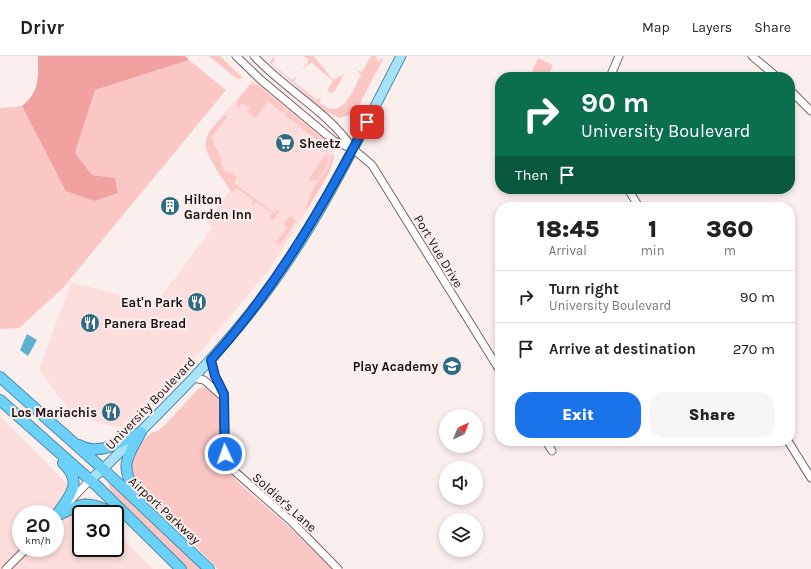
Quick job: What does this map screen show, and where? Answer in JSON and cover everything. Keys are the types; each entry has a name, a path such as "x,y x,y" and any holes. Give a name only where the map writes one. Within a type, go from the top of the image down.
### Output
{"highway":[{"path":"0,377 64,436 84,448 100,449 113,446 140,432"},
{"path":"0,400 90,480 181,569"},
{"path":"35,431 37,440 71,471 74,479 73,489 63,505"},
{"path":"140,432 127,457 126,470 130,482 145,510"},
{"name":"Airport Parkway","path":"64,436 103,469 209,569"},
{"path":"79,505 86,503 94,505"},
{"path":"124,520 144,532"}],"main road":[{"name":"University Boulevard","path":"90,480 103,469 211,360 250,314 279,274 306,232 353,149 401,56"}],"street":[{"path":"236,56 261,80 334,141 353,149"},
{"path":"254,56 269,71 342,132 353,149"},
{"path":"612,72 619,56"},
{"path":"752,56 770,72"},
{"path":"795,95 811,111"},
{"name":"Port Vue Drive","path":"353,149 366,158 375,170 495,362"},
{"name":"Soldier's Lane","path":"211,360 215,376 224,394 223,448 231,468 292,522 338,569"},
{"path":"193,378 204,380 217,390 224,400"},
{"path":"549,446 552,451"},
{"path":"791,446 811,478"},
{"path":"64,507 90,480"},
{"path":"6,569 18,557"}],"shaded area":[{"path":"38,56 185,56 189,60 95,90 75,153 92,175 115,178 118,193 95,201 66,191 22,106 28,101 37,84"},
{"path":"209,56 220,56 243,78 237,79"},
{"path":"304,56 314,56 333,80 344,74 334,92 331,93 327,90 333,81 311,62 302,70 309,60"},
{"path":"371,56 376,56 378,62 381,58 383,59 355,113 340,118 327,112 270,63 273,57 275,58 272,64 292,80 297,76 294,82 317,100 321,97 319,102 334,109 340,107 350,97 361,75 357,70 362,72"},
{"path":"538,58 553,65 550,72 532,72"},
{"path":"189,60 226,90 62,289 19,328 0,329 0,108 22,106 37,133 95,201 118,193 115,178 92,175 75,153 95,90"},
{"path":"252,81 260,83 327,140 333,149 334,155 332,166 308,209 269,270 201,351 120,428 74,416 39,370 71,282 128,297 150,312 213,227 207,222 230,191 205,150 205,141 209,131"},
{"path":"251,84 259,86 286,109 283,113 268,101 256,118 247,112 250,108 242,103 239,107 237,107 237,101"},
{"path":"288,110 324,140 325,149 328,153 321,150 321,145 318,141 285,115"},
{"path":"224,115 227,117 211,138 221,158 222,161 220,162 224,170 237,177 234,183 274,213 279,209 279,212 273,220 269,218 272,213 256,202 251,205 253,200 237,188 233,192 231,191 210,157 206,143 208,134"},
{"path":"325,155 329,156 327,166 318,180 312,181 304,176 309,179"},
{"path":"334,155 331,167 324,181 309,207 305,209 314,187 329,166 331,156"},
{"path":"291,216 296,221 280,245 272,239 277,241 287,228 283,224"},
{"path":"202,387 208,388 220,399 218,447 225,468 241,485 286,524 332,569 218,569 134,484 129,460 136,448 151,433 158,431 167,423 198,389"},
{"path":"0,416 88,505 72,505 72,557 124,557 124,541 153,569 0,569"},
{"path":"108,480 203,569 187,569 114,496 110,490"}],"water":[{"path":"27,334 37,340 28,356 20,350"}],"place":[{"name":"Sheetz","path":"285,143"},
{"name":"Hilton Garden Inn","path":"170,206"},
{"name":"Eat'n Park","path":"197,302"},
{"name":"Panera Bread","path":"90,323"},
{"name":"Play Academy","path":"452,366"},
{"name":"Los Mariachis","path":"111,412"}],"route":[{"path":"225,454 223,448 225,407 224,394 215,376 211,360 264,295 303,238 367,122"}]}
